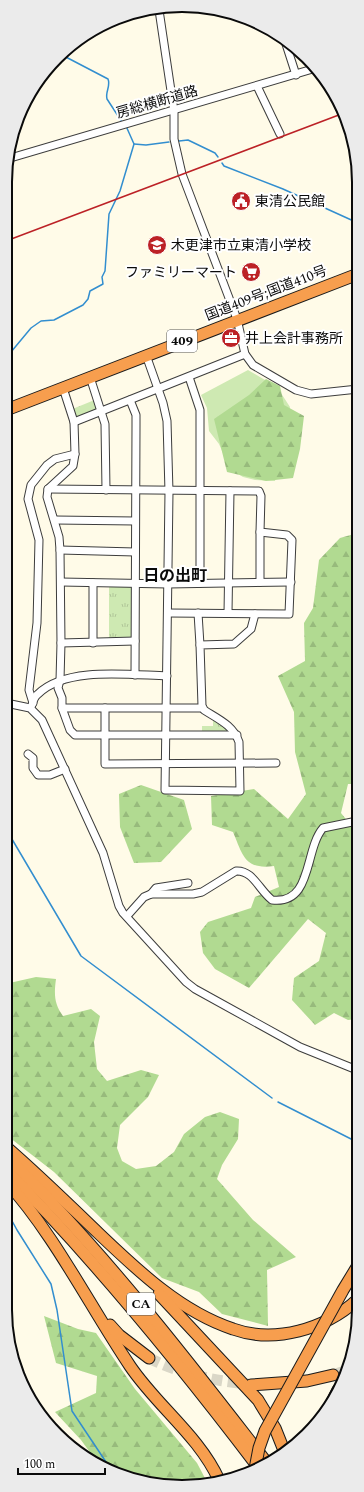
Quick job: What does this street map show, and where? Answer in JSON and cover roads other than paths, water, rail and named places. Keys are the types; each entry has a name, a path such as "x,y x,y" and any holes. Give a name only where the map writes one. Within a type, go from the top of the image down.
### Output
{"highway":[{"name":"国道409号;国道410号","path":"12,408 237,319 352,276"},
{"path":"12,1153 124,1258 177,1300 207,1319 235,1330 248,1333 282,1333 309,1328 335,1317 352,1304"},
{"name":"CA","path":"12,1162 72,1225 130,1290 263,1459"},
{"name":"CA","path":"12,1176 66,1232 123,1297 254,1463"},
{"path":"12,1189 46,1234 131,1367 200,1448 217,1476"},
{"path":"124,1258 258,1400 275,1428 282,1447"},
{"path":"256,1462 264,1431 352,1276"},
{"path":"80,1289 119,1335 150,1358"},
{"path":"251,1385 307,1381 333,1375"}],"street":[{"path":"159,13 174,110 174,139 182,174 237,319 245,354 252,365 296,390 311,394 352,390"},
{"path":"288,49 296,75"},
{"name":"房総横断道路","path":"14,157 310,70"},
{"path":"257,86 280,134"},
{"path":"74,422 245,354"},
{"path":"62,708 166,707 203,708 232,728 237,735 239,742 240,791 165,790 166,764 166,707 169,492 167,421 159,389 146,355"},
{"path":"90,377 101,411 106,441 106,490"},
{"path":"189,377 200,410 200,583"},
{"path":"63,388 74,422 75,454 72,466 48,489 47,498 59,537 60,550 61,643 60,680 58,688 62,698 62,708 73,734 166,736 237,735"},
{"path":"130,400 136,415 135,675"},
{"path":"75,454 55,459 47,465 31,485 28,499 39,540 38,623 30,690 31,706 42,720 103,853 119,906 186,982 195,989 300,1047 352,1068"},
{"path":"48,489 169,492 259,491 261,496 260,582"},
{"path":"228,613 230,491"},
{"path":"54,520 135,521"},
{"path":"168,613 289,614 292,540 290,536 284,534 260,532"},
{"path":"60,550 135,552"},
{"path":"61,582 168,584 291,582"},
{"path":"93,583 93,643"},
{"path":"198,613 203,708"},
{"path":"200,645 234,644 250,629 255,614"},
{"path":"61,643 135,642"},
{"path":"31,706 38,694 60,680 83,674 167,676"},
{"path":"12,704 31,706"},
{"path":"105,708 105,764 276,763"},
{"path":"28,754 33,758 33,768 38,775 50,775 64,769"},
{"path":"127,916 144,896 151,894 193,894 206,889 228,874 242,871 250,875 265,894 272,900 284,899 295,893 302,884 313,844 323,828 352,822"},
{"path":"151,894 156,888 188,883"}],"waterway":[{"path":"67,57 108,79 109,84 107,99 122,122"},
{"path":"12,351 31,328 41,321 54,320 83,305 88,299 90,291 103,284 102,277 105,271 109,214 120,191 134,144 126,126"},
{"path":"179,141 188,140 215,153 218,157"},
{"path":"134,144 146,145 169,142"},
{"path":"222,163 224,166 283,189 352,220"},
{"path":"12,839 81,956 272,1098"},
{"path":"278,1102 352,1139"},
{"path":"12,1221 51,1284 57,1310 72,1411 106,1461"}],"tunnel":[{"path":"149,1358 161,1364 198,1376 249,1384"},
{"path":"333,1375 340,1373"}],"railway":[{"path":"12,239 338,115"}],"place":[{"name":"東清公民館","path":"241,201"},
{"name":"木更津市立東清小学校","path":"157,245"},
{"name":"ファミリーマート","path":"251,272"},
{"name":"井上会計事務所","path":"231,338"}],"district":[{"name":"日の出町","path":"175,576"}]}
